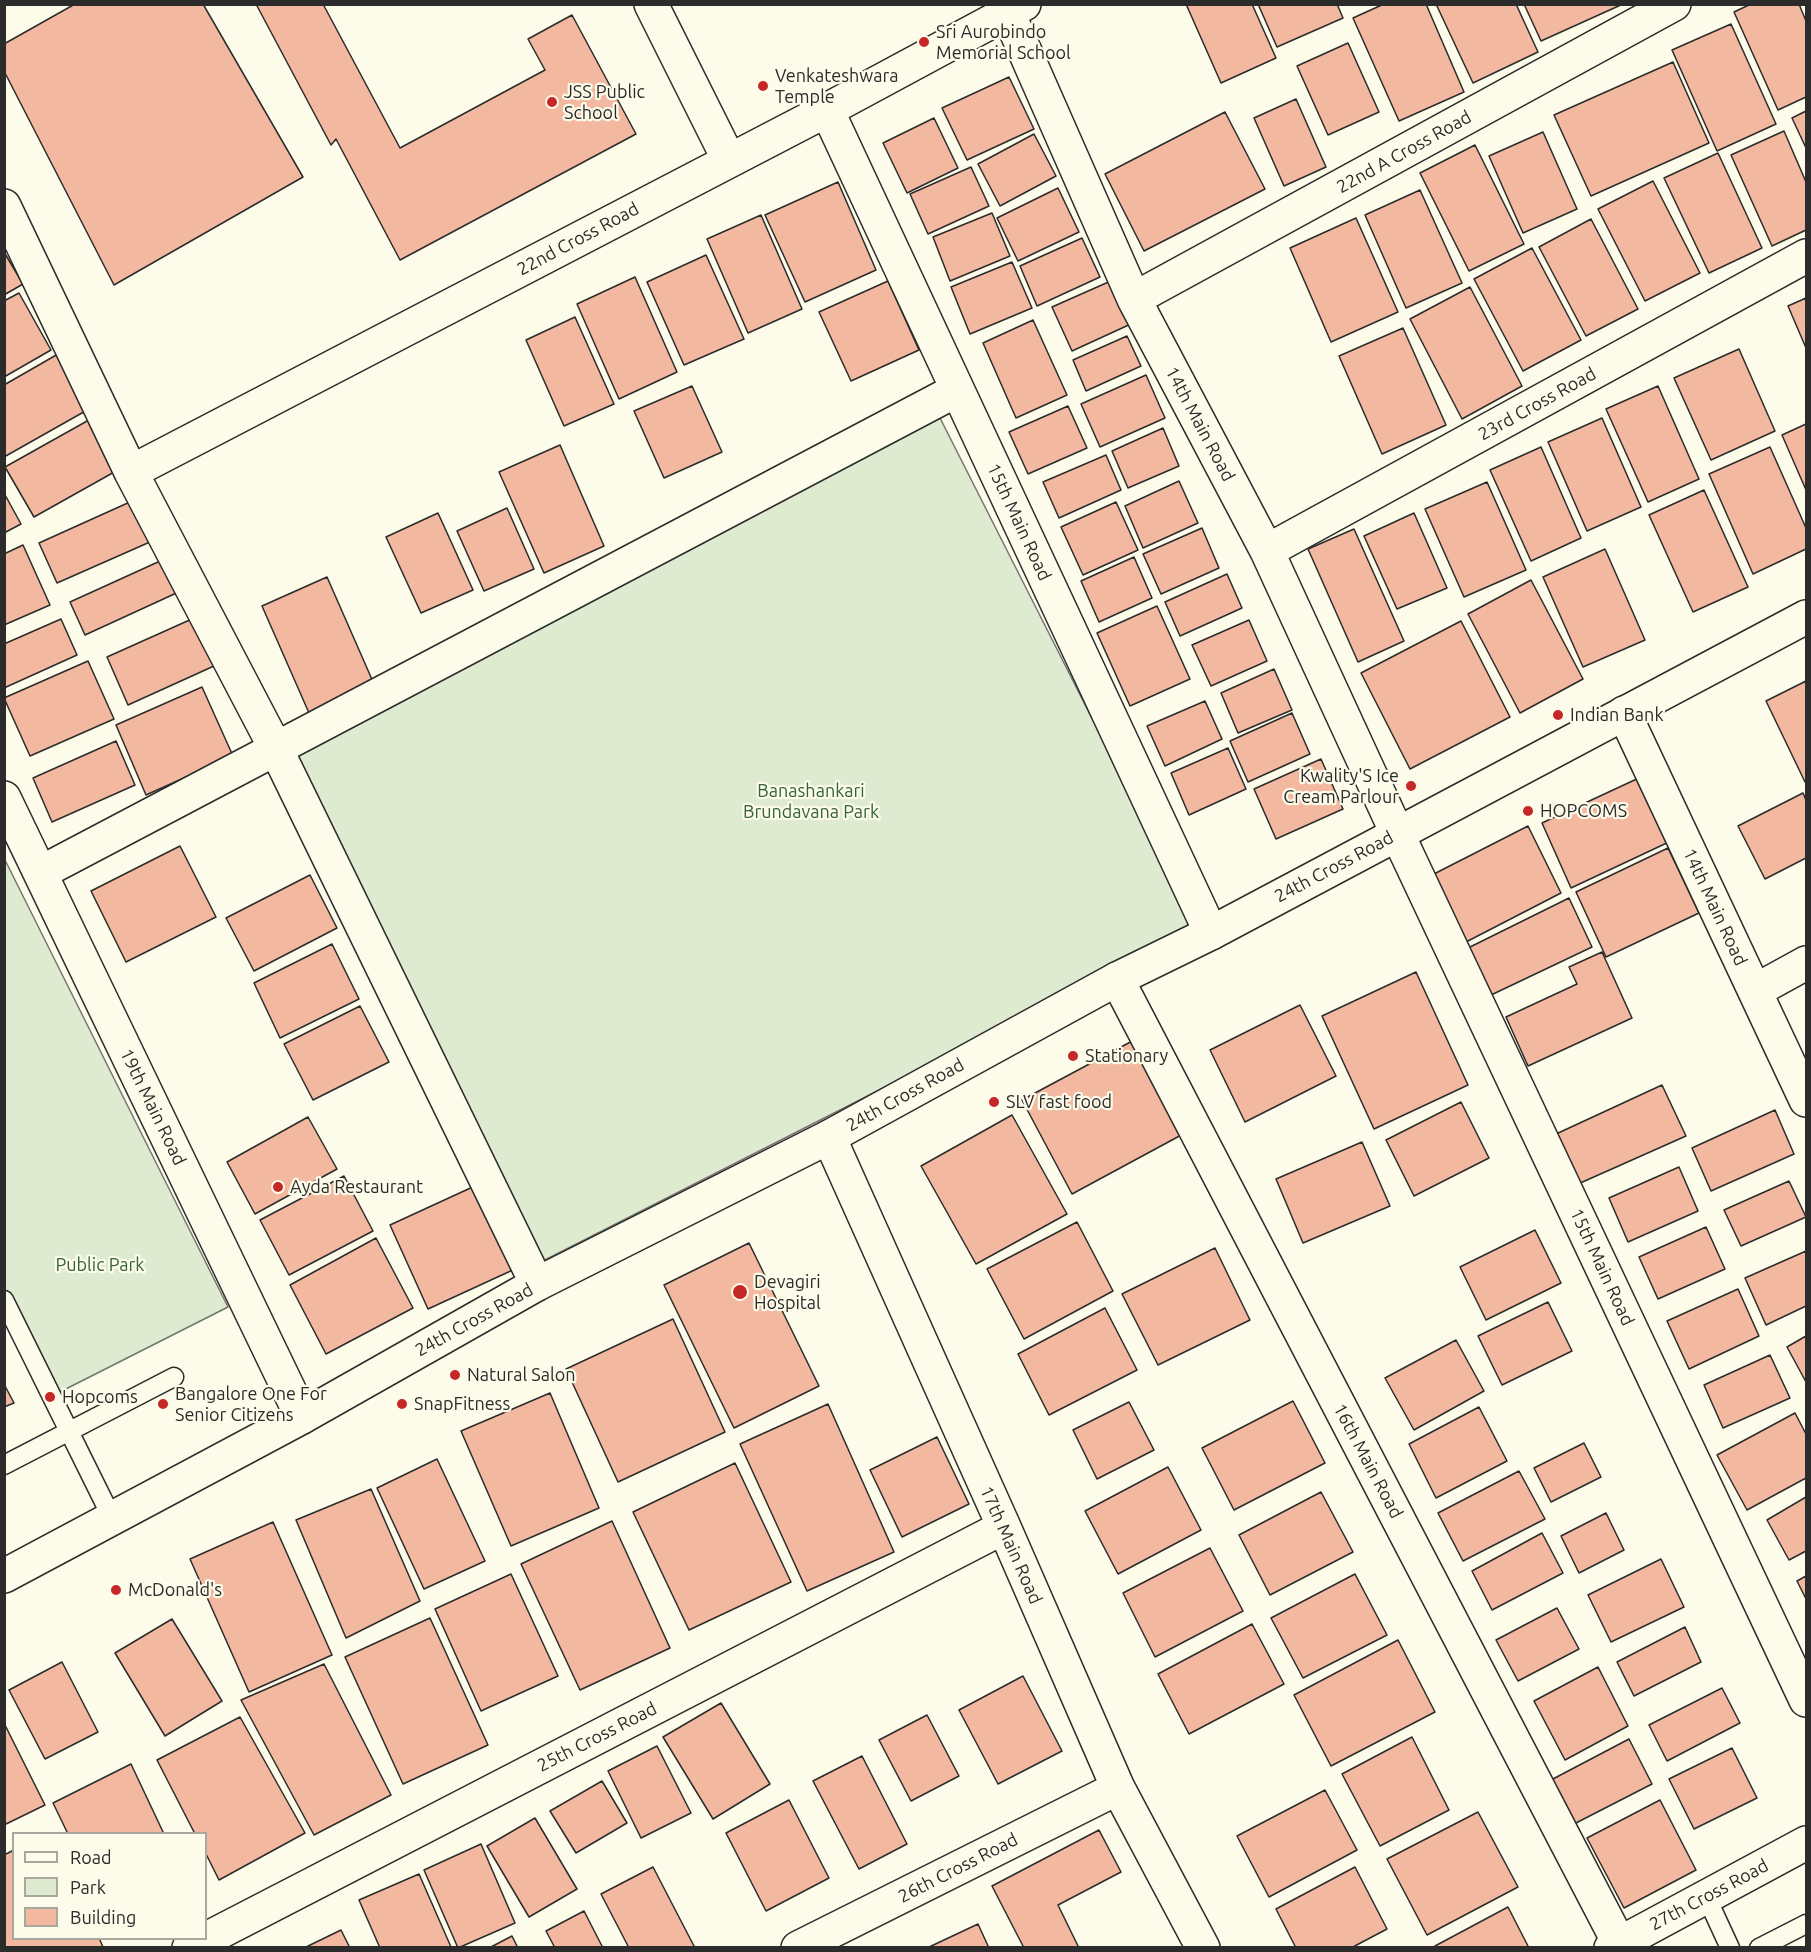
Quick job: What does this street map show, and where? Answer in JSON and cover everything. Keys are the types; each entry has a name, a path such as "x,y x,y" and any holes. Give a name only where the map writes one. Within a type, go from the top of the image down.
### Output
{"street":[{"path":"651,4 729,160"},
{"name":"22nd A Cross Road","path":"1134,298 1674,4"},
{"name":"22nd Cross Road","path":"131,472 1016,9"},
{"name":"14th Main Road","path":"1016,9 1134,298 1267,551 1397,833"},
{"name":"15th Main Road","path":"826,110 1211,933"},
{"path":"4,206 131,472 276,749 537,1284"},
{"name":"23rd Cross Road","path":"1267,551 1806,256"},
{"path":"40,873 957,390"},
{"name":"24th Cross Road","path":"4,1575 302,1417 537,1284 829,1137 1117,979 1211,933 1806,617"},
{"name":"14th Main Road","path":"1624,713 1806,1100"},
{"name":"19th Main Road","path":"4,798 302,1417"},
{"name":"15th Main Road","path":"1397,833 1806,1701"},
{"path":"1755,991 1806,963"},
{"name":"16th Main Road","path":"1117,979 1615,1945"},
{"name":"17th Main Road","path":"829,1137 1118,1788 1203,1947"},
{"name":"25th Cross Road","path":"207,1938 1004,1527"},
{"name":"26th Cross Road","path":"798,1947 1118,1788"},
{"name":"27th Cross Road","path":"1615,1945 1806,1843"},
{"name":"25th Cross Road","path":"189,1947 203,1940"}],"lane":[{"path":"4,1300 112,1518"},
{"path":"4,1465 174,1377"},
{"path":"1706,1896 1730,1947"},
{"path":"1759,1947 1806,1924"}],"green space":[{"name":"Banashankari Brundavana Park","path":"938,414 1198,928 539,1263 279,749"},
{"name":"Public Park","path":"4,858 228,1307 50,1397 5,1306"}],"building":[{"path":"75,4 203,4 303,177 114,285 4,71 4,44"},
{"name":"JSS Public School","path":"256,4 323,4 400,148 545,70 528,39 572,15 636,134 400,260 336,139 331,145"},
{"path":"1186,4 1252,4 1276,58 1221,83"},
{"path":"1258,4 1337,4 1343,18 1277,47"},
{"path":"1384,4 1426,4 1464,92 1399,121 1353,18"},
{"path":"1436,4 1516,4 1538,52 1473,83"},
{"path":"1524,4 1623,4 1541,41"},
{"path":"1751,4 1799,4 1806,21 1806,97 1778,110 1734,12"},
{"path":"1731,24 1776,124 1717,151 1672,50"},
{"path":"1348,43 1379,112 1328,135 1297,66"},
{"path":"1673,62 1709,143 1591,196 1554,115"},
{"path":"1009,77 1034,129 967,160 942,108"},
{"path":"1296,99 1326,167 1284,186 1254,118"},
{"path":"1806,111 1806,148 1792,118"},
{"path":"1225,112 1265,189 1144,251 1105,174"},
{"path":"934,118 958,168 907,193 883,143"},
{"path":"1784,131 1806,182 1806,230 1772,246 1731,155"},
{"path":"1543,132 1577,209 1523,233 1489,156"},
{"path":"1034,134 1056,176 1000,206 978,164"},
{"path":"1475,145 1524,244 1469,271 1420,173"},
{"path":"1718,153 1762,248 1709,273 1664,178"},
{"path":"971,167 989,206 928,234 910,194"},
{"path":"1653,181 1700,273 1645,301 1598,209"},
{"path":"838,182 876,270 805,302 765,215"},
{"path":"1058,188 1079,232 1018,261 997,218"},
{"path":"1420,190 1462,283 1406,308 1365,215"},
{"path":"992,213 1010,256 950,281 933,237"},
{"path":"761,215 802,309 748,333 707,239"},
{"path":"1356,218 1398,312 1331,342 1290,248"},
{"path":"1591,219 1638,309 1586,336 1539,247"},
{"path":"1082,238 1100,277 1037,306 1020,266"},
{"path":"1532,248 1581,340 1523,371 1474,279"},
{"path":"4,252 23,284 4,295"},
{"path":"706,255 744,339 684,365 647,282"},
{"path":"1012,262 1032,308 970,334 951,287"},
{"path":"635,277 677,372 619,399 577,304"},
{"path":"1113,280 1133,323 1072,351 1052,307"},
{"path":"888,281 919,350 851,381 819,312"},
{"path":"1470,287 1522,386 1462,419 1410,319"},
{"path":"19,293 51,350 4,377 4,301"},
{"path":"1806,298 1806,348 1788,306"},
{"path":"575,317 614,404 564,426 526,340"},
{"path":"1033,320 1067,395 1016,418 983,343"},
{"path":"1403,328 1446,425 1382,454 1339,356"},
{"path":"1127,336 1141,366 1086,391 1073,360"},
{"path":"1739,349 1775,431 1711,460 1674,378"},
{"path":"58,354 89,409 4,457 4,385"},
{"path":"1146,375 1165,418 1100,447 1081,404"},
{"path":"692,386 722,452 664,478 634,411"},
{"path":"1658,386 1699,479 1648,502 1606,409"},
{"path":"1068,406 1087,448 1028,474 1009,432"},
{"path":"96,416 125,466 34,517 5,467"},
{"path":"1602,418 1641,507 1587,531 1548,442"},
{"path":"1806,424 1806,490 1782,435"},
{"path":"1163,428 1179,466 1128,488 1112,451"},
{"path":"560,445 604,546 544,573 499,472"},
{"path":"1541,447 1581,538 1531,561 1490,470"},
{"path":"1770,447 1806,528 1806,549 1753,574 1709,474"},
{"path":"1106,455 1121,490 1059,518 1043,482"},
{"path":"1179,481 1198,523 1143,548 1125,506"},
{"path":"1487,482 1526,570 1464,597 1425,509"},
{"path":"1704,490 1748,587 1693,612 1649,515"},
{"path":"4,493 21,524 4,533"},
{"path":"141,497 159,538 57,583 39,543"},
{"path":"1116,502 1138,550 1083,575 1061,527"},
{"path":"507,508 534,569 484,591 457,531"},
{"path":"438,513 473,590 421,613 386,537"},
{"path":"1414,513 1447,588 1397,609 1364,536"},
{"path":"1202,528 1219,568 1161,594 1143,554"},
{"path":"1354,529 1404,641 1358,662 1308,549"},
{"path":"23,545 50,605 4,625 4,554"},
{"path":"1605,549 1645,640 1583,667 1543,577"},
{"path":"169,557 183,590 85,635 70,602"},
{"path":"1134,557 1152,598 1099,622 1081,581"},
{"path":"1227,574 1242,608 1180,636 1165,602"},
{"path":"327,577 374,684 309,713 262,606"},
{"path":"1531,580 1583,679 1520,713 1468,614"},
{"path":"1157,606 1190,679 1130,706 1097,633"},
{"path":"203,614 225,661 128,705 107,657"},
{"path":"61,619 77,655 4,688 4,644"},
{"path":"1249,620 1267,661 1211,686 1192,645"},
{"path":"1461,621 1510,717 1410,769 1361,673"},
{"path":"88,661 114,719 30,756 4,698"},
{"path":"1274,669 1292,710 1238,733 1221,693"},
{"path":"1806,681 1806,781 1805,782 1766,701"},
{"path":"202,687 233,756 146,795 116,725"},
{"path":"1205,701 1222,739 1165,766 1147,726"},
{"path":"1292,713 1310,754 1248,782 1230,741"},
{"path":"116,741 135,785 52,822 33,778"},
{"path":"1228,748 1246,789 1189,815 1171,773"},
{"path":"1321,759 1343,809 1276,839 1254,789"},
{"path":"1641,777 1671,841 1571,888 1542,823"},
{"path":"1803,793 1806,800 1806,858 1765,879 1738,826"},
{"path":"1528,826 1561,893 1464,943 1430,876"},
{"path":"180,846 216,917 126,962 91,891"},
{"path":"1668,848 1699,913 1606,957 1576,892"},
{"path":"310,875 337,928 254,971 226,918"},
{"path":"1569,898 1592,947 1489,996 1466,949"},
{"path":"332,944 359,999 280,1038 254,983"},
{"path":"1602,952 1632,1018 1528,1066 1506,1017 1577,984 1569,967"},
{"path":"1416,972 1468,1085 1374,1129 1322,1016"},
{"path":"1300,1005 1336,1076 1245,1122 1210,1050"},
{"path":"360,1006 389,1062 313,1100 284,1044"},
{"path":"1136,1039 1185,1133 1072,1194 1022,1100"},
{"path":"1662,1085 1686,1136 1578,1184 1556,1134"},
{"path":"1461,1102 1489,1158 1414,1196 1386,1140"},
{"path":"1775,1110 1794,1154 1711,1191 1692,1148"},
{"path":"1012,1115 1067,1214 976,1264 921,1166"},
{"path":"308,1117 337,1169 255,1214 227,1162"},
{"path":"1362,1142 1390,1206 1303,1243 1276,1179"},
{"path":"1679,1167 1698,1211 1628,1242 1609,1198"},
{"path":"344,1176 373,1231 289,1275 260,1220"},
{"path":"1789,1181 1806,1217 1741,1246 1724,1210"},
{"path":"477,1185 515,1269 428,1309 390,1225"},
{"path":"1077,1222 1113,1291 1024,1339 987,1269"},
{"path":"1706,1227 1725,1269 1658,1299 1639,1257"},
{"path":"1535,1230 1561,1283 1486,1320 1460,1267"},
{"path":"376,1238 413,1308 326,1354 290,1285"},
{"path":"749,1243 819,1386 734,1428 664,1285"},
{"path":"1215,1248 1250,1320 1158,1365 1122,1294"},
{"path":"1806,1251 1806,1306 1766,1325 1745,1278"},
{"path":"1738,1289 1759,1336 1689,1369 1667,1321"},
{"path":"1548,1302 1572,1351 1502,1385 1478,1336"},
{"path":"1105,1308 1137,1370 1049,1415 1018,1354"},
{"path":"673,1319 725,1432 618,1482 566,1369"},
{"path":"1806,1336 1806,1382 1787,1347"},
{"path":"1456,1340 1484,1391 1414,1430 1385,1378"},
{"path":"1770,1355 1790,1398 1723,1428 1704,1385"},
{"path":"4,1384 14,1403 4,1407"},
{"path":"550,1393 599,1508 511,1546 461,1431"},
{"path":"1293,1401 1325,1463 1234,1510 1202,1448"},
{"path":"1129,1402 1154,1450 1097,1479 1073,1430"},
{"path":"828,1404 894,1552 807,1591 740,1444"},
{"path":"1479,1407 1507,1461 1436,1498 1409,1444"},
{"path":"1795,1413 1806,1434 1806,1478 1747,1510 1717,1455"},
{"path":"937,1437 969,1504 902,1537 870,1470"},
{"path":"1584,1443 1601,1477 1551,1502 1534,1468"},
{"path":"437,1459 485,1561 424,1589 377,1488"},
{"path":"735,1463 791,1582 689,1630 633,1512"},
{"path":"1168,1467 1201,1530 1118,1574 1085,1511"},
{"path":"1519,1471 1545,1519 1463,1561 1438,1513"},
{"path":"371,1489 420,1601 346,1638 296,1520"},
{"path":"1321,1492 1353,1552 1270,1595 1239,1535"},
{"path":"1806,1497 1806,1551 1789,1560 1767,1520"},
{"path":"1606,1513 1624,1550 1579,1573 1561,1536"},
{"path":"612,1521 670,1648 580,1690 521,1564"},
{"path":"273,1522 332,1655 249,1692 190,1559"},
{"path":"1542,1533 1563,1573 1492,1610 1472,1571"},
{"path":"1210,1548 1243,1611 1155,1657 1123,1593"},
{"path":"1661,1559 1684,1607 1611,1642 1588,1595"},
{"path":"511,1574 558,1676 481,1711 435,1609"},
{"path":"1355,1574 1387,1635 1303,1678 1271,1618"},
{"path":"1806,1576 1806,1599 1797,1581"},
{"path":"1557,1608 1579,1649 1518,1681 1496,1640"},
{"path":"430,1618 488,1745 403,1784 345,1657"},
{"path":"172,1619 222,1701 165,1736 115,1653"},
{"path":"1252,1624 1284,1684 1189,1734 1158,1674"},
{"path":"1685,1627 1701,1662 1634,1696 1617,1662"},
{"path":"1398,1640 1435,1712 1331,1766 1294,1695"},
{"path":"62,1662 98,1732 45,1759 9,1690"},
{"path":"324,1664 391,1795 314,1835 241,1700"},
{"path":"1598,1667 1628,1726 1565,1760 1534,1701"},
{"path":"1023,1676 1062,1751 998,1784 959,1710"},
{"path":"1722,1688 1740,1723 1667,1761 1649,1725"},
{"path":"721,1703 770,1784 713,1819 663,1737"},
{"path":"927,1715 959,1776 911,1801 879,1740"},
{"path":"240,1717 305,1833 219,1880 207,1856 207,1832 194,1832 157,1760"},
{"path":"4,1723 45,1805 4,1825"},
{"path":"1412,1737 1449,1810 1380,1846 1342,1774"},
{"path":"1629,1739 1652,1784 1574,1824 1551,1780"},
{"path":"657,1746 691,1813 641,1838 608,1771"},
{"path":"1732,1748 1757,1798 1694,1829 1669,1779"},
{"path":"862,1756 907,1844 859,1869 813,1781"},
{"path":"131,1764 163,1832 67,1832 53,1803"},
{"path":"602,1781 627,1823 576,1853 550,1811"},
{"path":"1325,1790 1357,1850 1269,1897 1237,1836"},
{"path":"789,1800 829,1878 766,1911 726,1833"},
{"path":"1660,1800 1696,1870 1624,1908 1587,1838"},
{"path":"1478,1812 1518,1887 1427,1935 1387,1859"},
{"path":"535,1818 577,1889 529,1917 487,1846"},
{"path":"1099,1830 1121,1872 1058,1905 1079,1948 1024,1948 992,1886"},
{"path":"481,1844 515,1923 458,1948 424,1870"},
{"path":"12,1851 12,1940 100,1940 103,1947 4,1948 4,1855"},
{"path":"653,1867 695,1948 629,1948 601,1894"},
{"path":"1355,1867 1387,1929 1351,1948 1296,1948 1276,1909"},
{"path":"419,1874 451,1947 380,1948 359,1900"},
{"path":"1508,1907 1529,1948 1436,1948 1435,1946"},
{"path":"584,1911 603,1948 555,1948 546,1931"},
{"path":"978,1924 989,1948 927,1948"},
{"path":"341,1930 350,1948 304,1948"},
{"path":"512,1936 518,1948 489,1948"}],"place":[{"name":"Sri Aurobindo Memorial School","path":"924,42"},
{"name":"Venkateshwara Temple","path":"763,86"},
{"name":"JSS Public School","path":"552,102"},
{"name":"Indian Bank","path":"1558,715"},
{"name":"Kwality'S Ice Cream Parlour","path":"1411,786"},
{"name":"HOPCOMS","path":"1528,811"},
{"name":"Stationary","path":"1073,1056"},
{"name":"SLV fast food","path":"994,1102"},
{"name":"Ayda Restaurant","path":"278,1187"},
{"name":"Devagiri Hospital","path":"740,1292"},
{"name":"Natural Salon","path":"455,1375"},
{"name":"Hopcoms","path":"50,1397"},
{"name":"Bangalore One For Senior Citizens","path":"163,1404"},
{"name":"SnapFitness","path":"402,1404"},
{"name":"McDonald's","path":"116,1590"}]}
